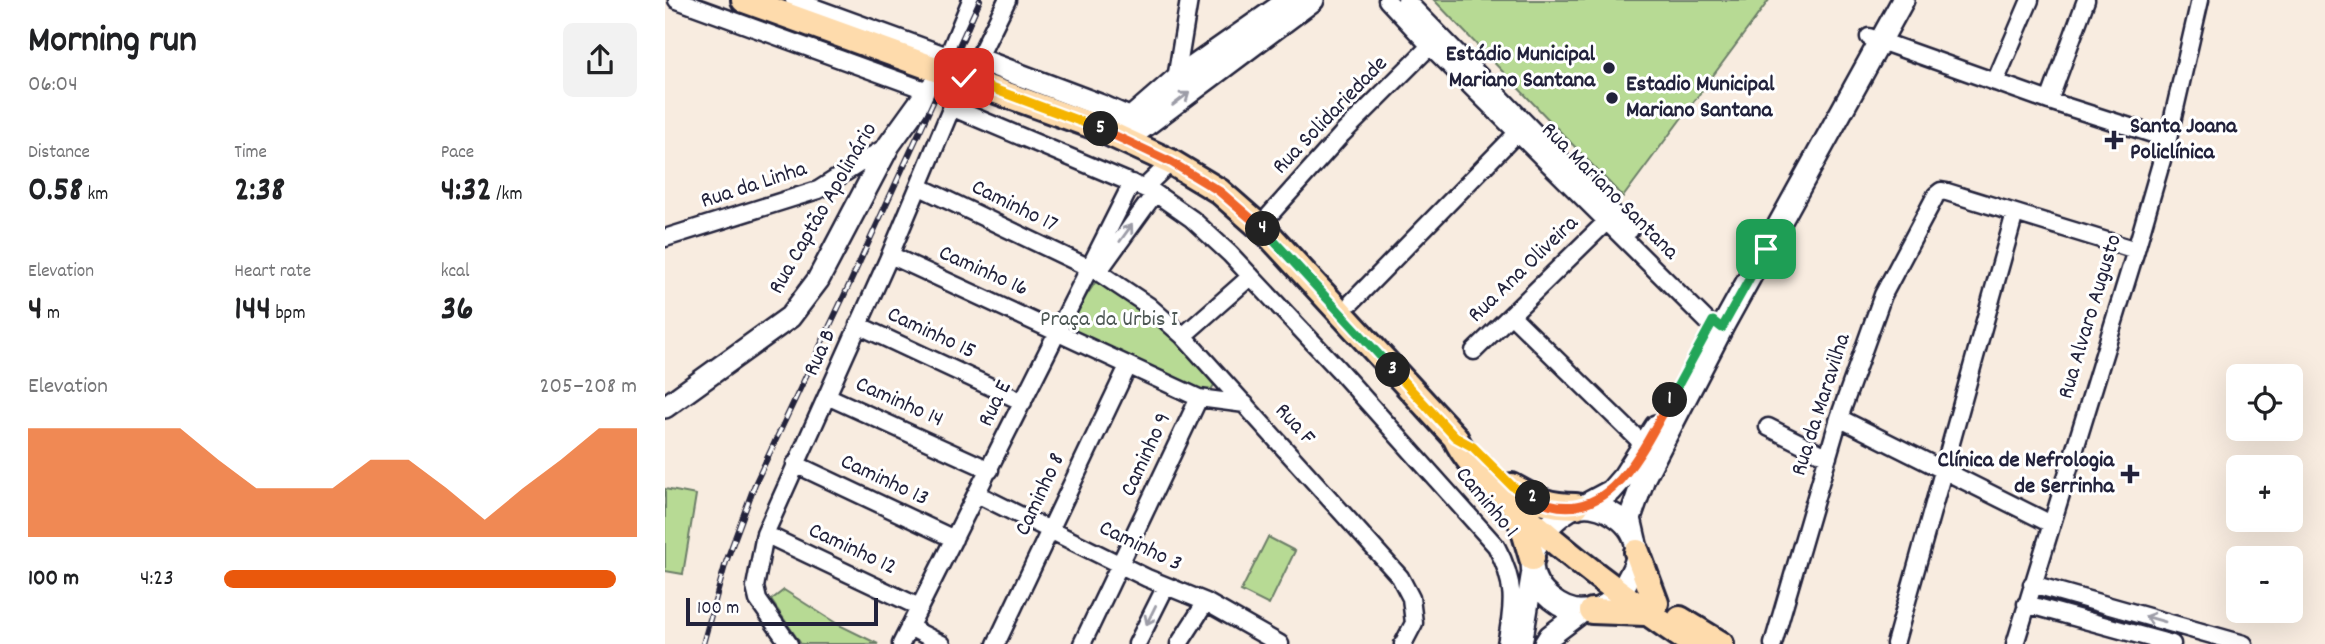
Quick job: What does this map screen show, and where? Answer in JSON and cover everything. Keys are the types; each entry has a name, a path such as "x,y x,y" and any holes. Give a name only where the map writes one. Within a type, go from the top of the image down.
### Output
{"main road":[{"path":"744,0 1122,129 1219,191 1269,235 1455,437 1473,447 1508,491 1547,528 1693,644"},
{"path":"1122,129 1258,30 1289,0"},
{"path":"1122,129 1176,79 1313,0"},
{"path":"1874,40 1888,0"},
{"path":"1521,644 1536,544 1547,528 1580,506 1611,491 1645,446 1874,40 1903,0"},
{"path":"951,71 1122,129"},
{"name":"Rua Captão Apolinário","path":"665,407 790,317 818,280 889,145 951,71"},
{"path":"1651,608 1630,518 1644,478 1715,323"},
{"path":"1508,491 1553,506 1599,507 1615,514 1627,525 1636,546 1636,564 1623,588 1609,605 1588,611 1551,636 1545,644"},
{"path":"1508,491 1532,564 1546,595 1569,609 1588,611 1651,608 1721,644"}],"street":[{"path":"677,0 951,71"},
{"path":"794,0 951,71"},
{"path":"951,71 971,0"},
{"path":"951,71 1007,0"},
{"path":"1176,79 1189,0"},
{"name":"Rua Mariano Santana","path":"1387,0 1606,222 1715,323"},
{"name":"Rua Mariano Santana","path":"1406,0 1715,323"},
{"path":"1995,82 2030,0"},
{"path":"2049,101 2086,0"},
{"name":"Rua Alvaro Augusto","path":"2015,644 2168,139 2200,0"},
{"path":"1874,40 2168,139"},
{"name":"Rua Solidariedade","path":"1266,219 1342,134 1430,46"},
{"name":"Rua B","path":"789,644 758,600 755,587 765,534 953,108 951,71"},
{"name":"Caminho 1","path":"953,108 1144,188 1192,219 1251,276 1338,369 1496,547 1510,575 1513,598 1506,644"},
{"path":"1352,302 1518,132"},
{"name":"Rua da Linha","path":"665,238 818,190 889,145"},
{"name":"Rua E","path":"901,644 990,470 1056,330 1144,188 1171,162"},
{"name":"Caminho 17","path":"920,187 1093,270"},
{"path":"1093,270 1144,188"},
{"name":"Rua da Maravilha","path":"1773,644 1839,418 1883,295 1930,202 1941,191 2015,213"},
{"path":"1895,644 2015,213 2136,250"},
{"name":"Rua Ana Oliveira","path":"1474,351 1606,222"},
{"name":"Caminho 16","path":"890,255 1199,398 1245,404"},
{"name":"Rua F","path":"1093,270 1149,306 1183,336 1400,576 1411,597 1414,623 1403,644"},
{"path":"1183,336 1251,276"},
{"path":"1511,315 1645,446"},
{"name":"Caminho 15","path":"858,325 1023,402"},
{"name":"Caminho 8","path":"996,644 1128,366"},
{"name":"Caminho 14","path":"827,396 990,470"},
{"name":"Caminho 9","path":"1082,644 1199,398"},
{"path":"1839,418 2051,524"},
{"path":"1769,427 1828,457"},
{"name":"Caminho 13","path":"795,464 954,539"},
{"name":"Caminho 3","path":"978,494 1165,586 1206,602 1280,644"},
{"name":"Caminho 12","path":"765,534 919,607"},
{"path":"2032,584 2212,640 2244,644"},
{"path":"1137,644 1165,586"},
{"path":"1179,644 1206,602"},
{"path":"2026,604 2172,644"},
{"path":"909,627 942,644"}],"green space":[{"name":"Estadio Municipal Mariano Santana","path":"1434,0 1769,0 1623,197"},
{"name":"Praça da Urbis I","path":"1099,277 1175,337 1214,385 1205,399 1063,330"},
{"path":"665,489 696,495 683,574 665,571"},
{"path":"1268,537 1295,551 1269,605 1241,591"},
{"path":"784,590 839,625 878,644 801,644 771,600"}],"railway":[{"path":"703,644 726,562 755,484 980,0"}],"place":[{"name":"Estádio Municipal Mariano Santana","path":"1609,68"},
{"name":"Estadio Municipal Mariano Santana","path":"1612,98"},
{"name":"Santa Joana Policlínica","path":"2114,140"},
{"name":"Clínica de Nefrologia de Serrinha","path":"2130,474"}],"route":[{"path":"964,78 1126,140 1171,162 1219,191 1269,235 1455,437 1473,447 1512,486 1553,506 1583,506 1611,491 1624,476 1645,446 1713,321 1722,328 1766,249"}]}
